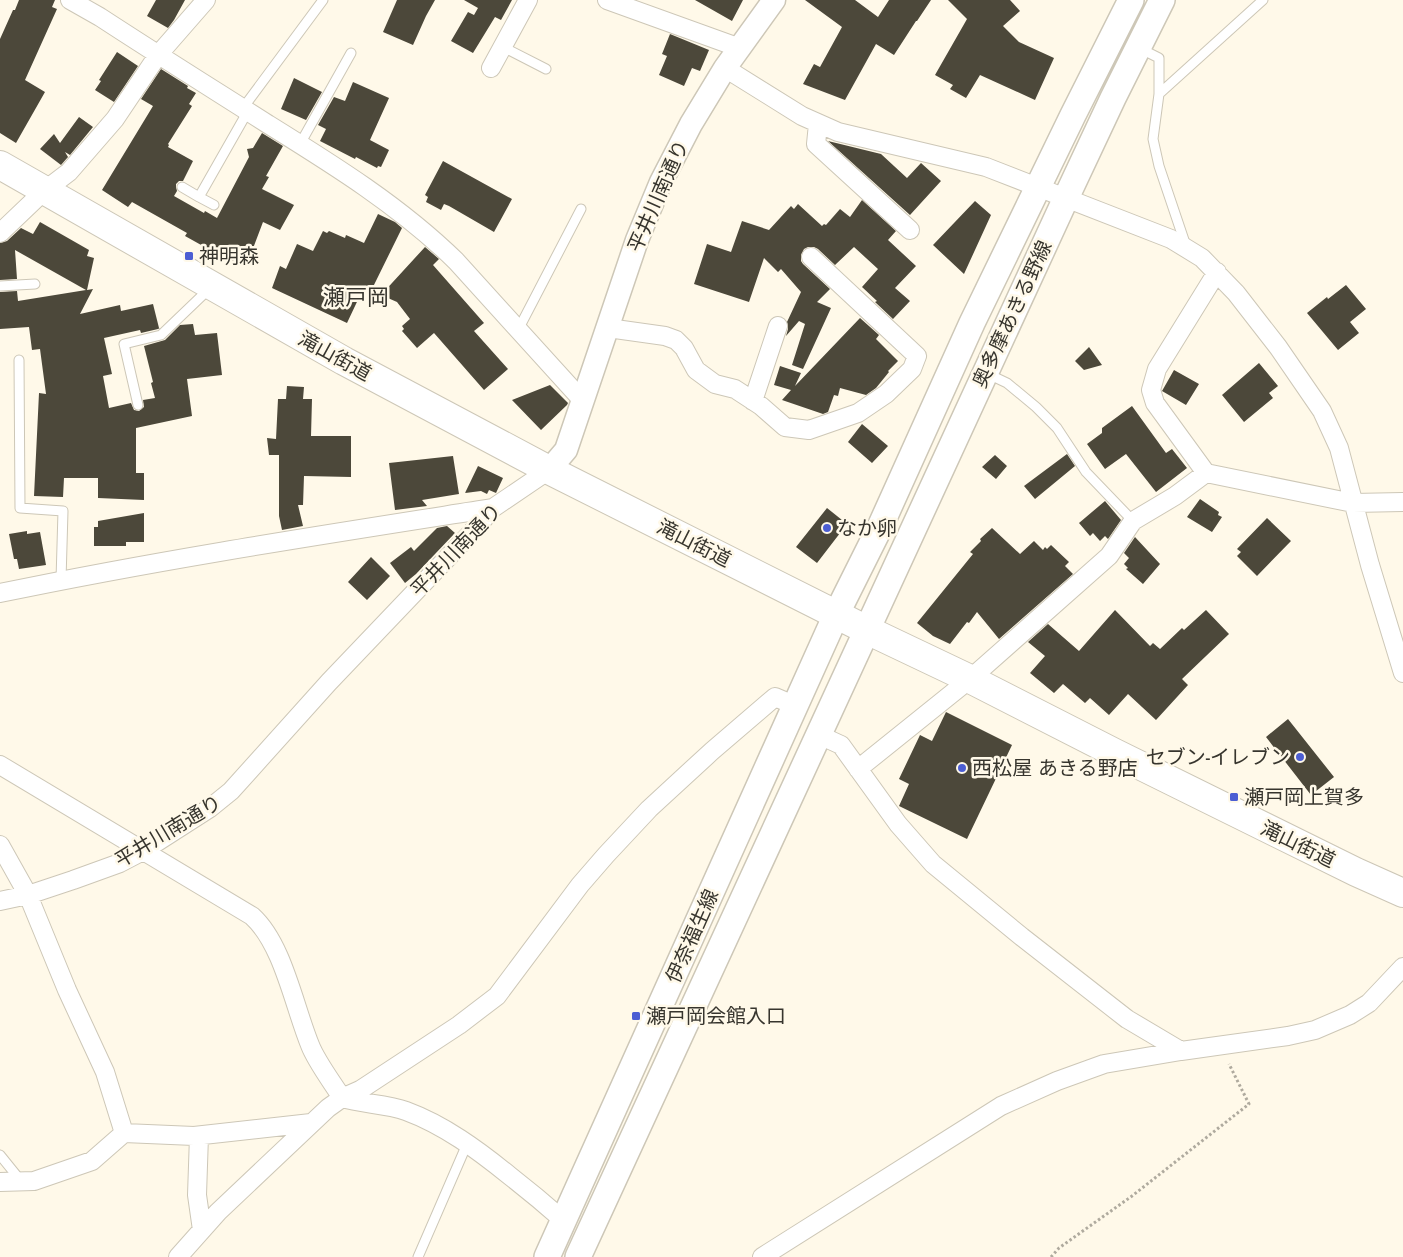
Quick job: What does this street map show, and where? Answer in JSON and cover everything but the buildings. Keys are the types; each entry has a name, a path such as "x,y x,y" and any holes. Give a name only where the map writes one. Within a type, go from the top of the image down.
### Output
{"highway":[{"name":"滝山街道","path":"0,165 344,361 549,470 836,615 970,679 1347,868 1403,893"}],"main road":[{"name":"奥多摩あきる野線","path":"867,630 1066,198 1162,0"},
{"name":"奥多摩あきる野線","path":"836,615 880,526 972,323 1128,2"},
{"name":"伊奈福生線","path":"547,1257 836,615"},
{"name":"伊奈福生線","path":"578,1257 867,630"}],"street":[{"path":"70,0 100,17 300,144 394,208 435,241 456,261 583,401"},
{"path":"0,233 44,191 69,172 115,119 158,55 206,0"},
{"path":"491,68 528,0"},
{"path":"607,0 641,7 740,48"},
{"name":"平井川南通り","path":"0,901 28,895 120,862 143,851 210,808 231,791 329,682 493,508 549,470 566,450 636,240 661,182 691,124 725,68 774,0"},
{"path":"725,68 802,116 838,132 986,167 1172,239 1202,258 1236,293 1278,347 1322,412 1339,448 1389,631 1403,673"},
{"path":"818,124 816,144 910,230"},
{"path":"608,328 665,336 676,340 684,348 696,370 715,384 735,389 754,401 785,427 809,430 858,413 886,394 912,369 917,356 811,257"},
{"path":"1217,272 1157,369 1151,390 1155,403 1206,473 1353,503 1403,502"},
{"path":"754,401 778,326"},
{"path":"858,769 970,679 1109,556 1134,521 1175,496 1206,473"},
{"path":"0,593 221,551 493,508"},
{"path":"178,1257 218,1212 311,1123 342,1098 360,1090 459,1025 497,996 580,886 606,855 649,809 712,751 775,696 796,706"},
{"path":"819,735 841,746 898,824 933,864 1127,1019 1180,1051"},
{"path":"0,765 252,916 261,925 275,948 310,1046 342,1098 404,1110 432,1122 490,1159 563,1220"},
{"path":"0,845 28,895 67,990 105,1072 124,1134"},
{"path":"762,1257 1002,1106 1057,1081 1104,1064 1288,1036 1315,1030 1350,1015 1369,1003 1403,967"},
{"path":"0,1182 34,1181 92,1161 124,1134 200,1136 311,1123"},
{"path":"200,1136 197,1195 202,1230"}],"lane":[{"path":"199,197 244,118 243,108 324,0"},
{"path":"1159,94 1263,0"},
{"path":"503,47 546,69"},
{"path":"1138,47 1159,58 1159,94 1152,139 1186,247"},
{"path":"300,144 351,54"},
{"path":"182,187 214,205"},
{"path":"518,330 581,208"},
{"path":"0,286 36,284"},
{"path":"138,405 124,344 161,335 213,286"},
{"path":"19,360 20,508 63,511 62,580"},
{"path":"985,373 1007,383 1036,407 1057,428 1086,472 1134,521"},
{"path":"418,1257 467,1144"},
{"path":"0,1156 21,1181"}],"path":[{"path":"1051,1257 1059,1248 1132,1196 1249,1104 1219,1045"}],"place":[{"name":"神明森","path":"189,256"},
{"name":"なか卵","path":"827,528"},
{"name":"セブン-イレブン","path":"1300,757"},
{"name":"西松屋 あきる野店","path":"962,768"},
{"name":"瀬戸岡上賀多","path":"1234,797"},
{"name":"瀬戸岡会館入口","path":"636,1016"}],"district":[{"name":"瀬戸岡","path":"356,297"}]}
